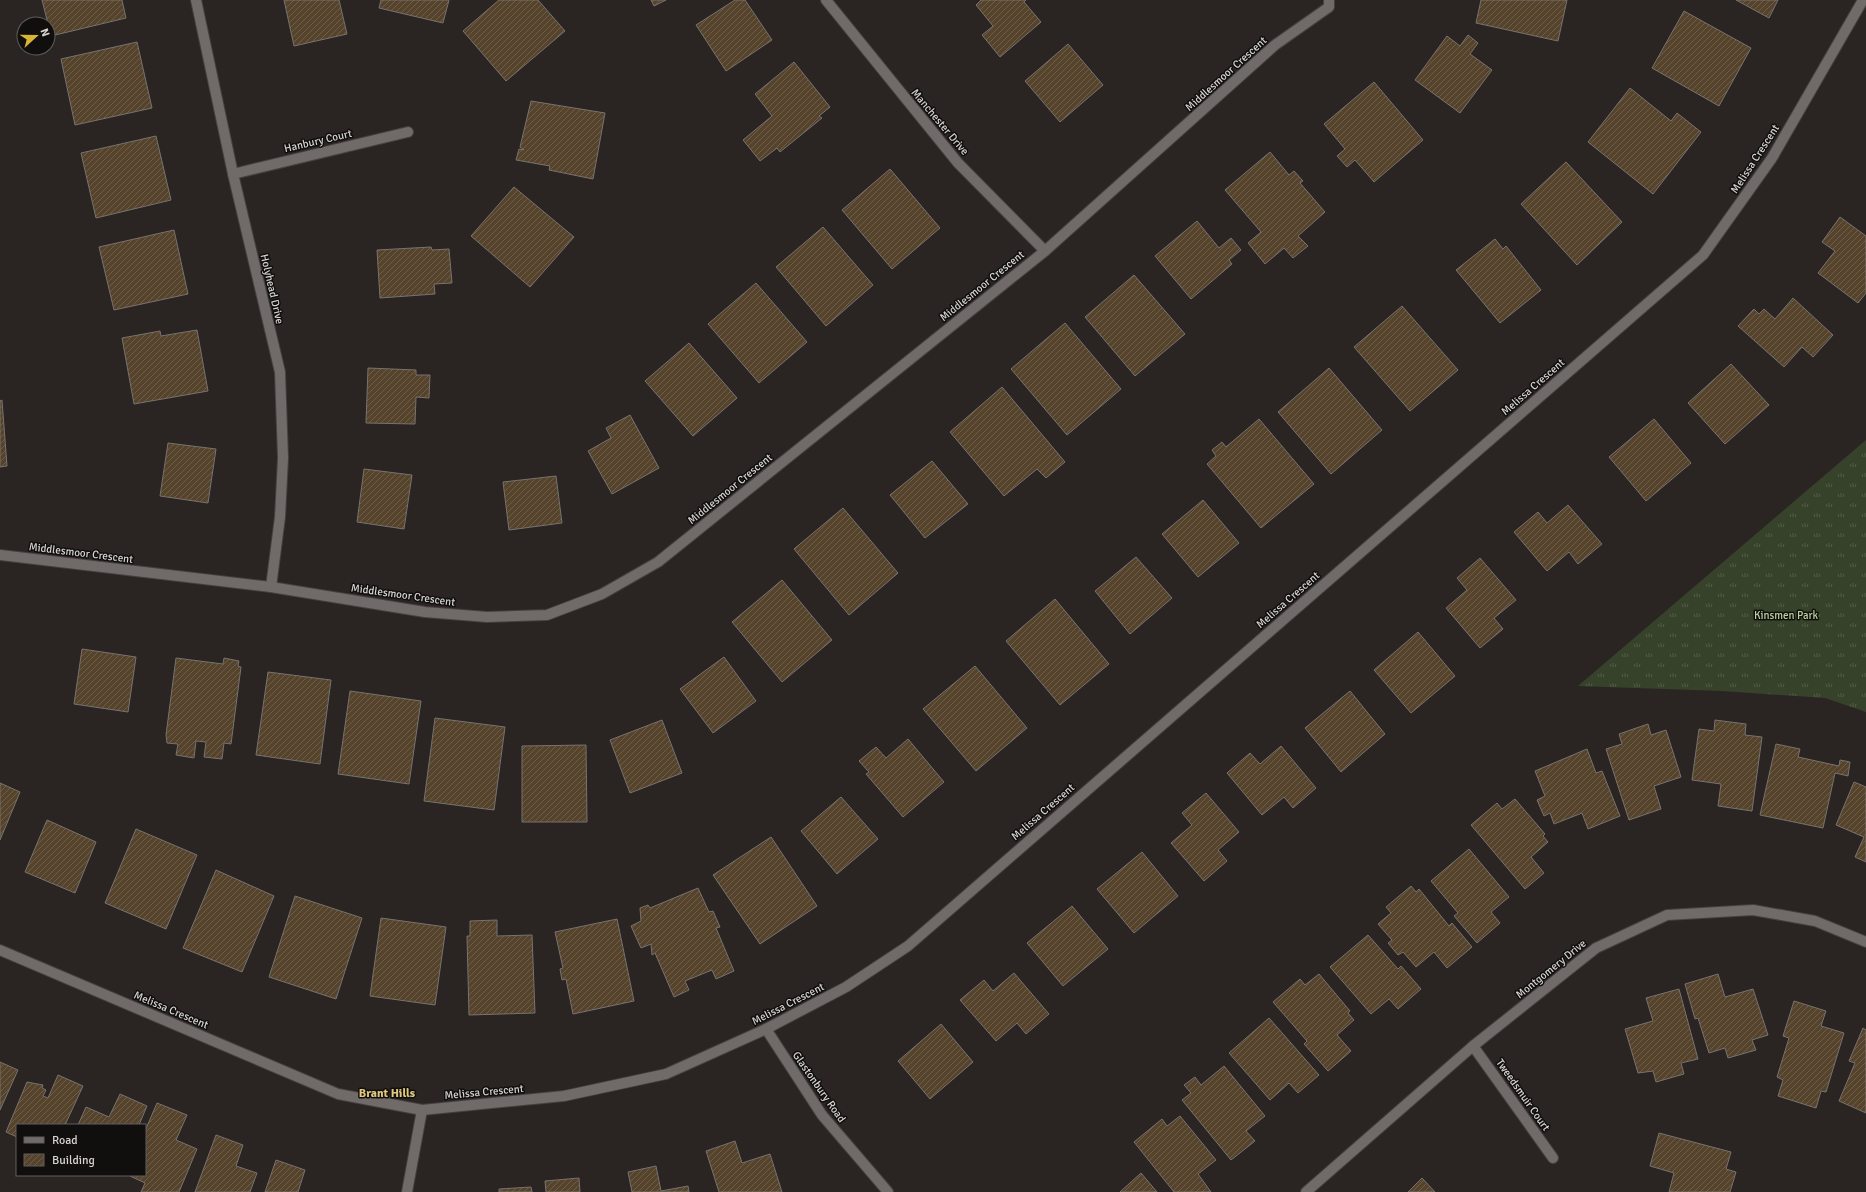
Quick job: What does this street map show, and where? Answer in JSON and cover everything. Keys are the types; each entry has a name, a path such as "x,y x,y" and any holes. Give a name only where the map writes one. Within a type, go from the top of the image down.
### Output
{"street":[{"name":"Holyhead Drive","path":"196,0 233,174 280,372 282,458 280,517 271,587"},
{"name":"Manchester Drive","path":"826,0 958,163 1045,252"},
{"name":"Middlesmoor Crescent","path":"0,555 271,587 425,612 487,617 547,616 602,594 658,562 1045,252 1275,45 1328,7 1329,0"},
{"name":"Melissa Crescent","path":"0,950 338,1094 422,1110 564,1096 666,1074 766,1029 846,987 908,946 1702,255 1772,158 1863,0"},
{"name":"Hanbury Court","path":"233,174 408,132"},
{"name":"Montgomery Drive","path":"1306,1192 1473,1046 1596,948 1667,915 1753,910 1816,921 1866,942"},
{"name":"Glastonbury Road","path":"766,1029 822,1115 888,1192"},
{"name":"Tweedsmuir Court","path":"1473,1046 1553,1158"},
{"path":"407,1192 422,1110"}],"green space":[{"name":"Kinsmen Park","path":"1866,440 1866,712 1825,698 1722,691 1578,686"}],"building":[{"path":"42,0 122,0 126,18 56,35 56,16 46,16"},
{"path":"284,0 339,0 347,34 294,46"},
{"path":"381,0 449,0 443,23 379,8"},
{"path":"499,0 538,0 565,31 506,81 463,31"},
{"path":"651,0 666,0 654,6"},
{"path":"735,0 745,0 772,40 726,71 696,25"},
{"path":"981,0 1026,0 1024,2 1041,22 1000,57 982,35 993,26 976,5"},
{"path":"1481,0 1567,0 1558,41 1476,23"},
{"path":"1736,0 1778,0 1769,18"},
{"path":"1684,11 1751,48 1719,106 1652,68"},
{"path":"1468,35 1478,43 1470,54 1492,70 1460,113 1415,80 1447,36 1460,46"},
{"path":"137,42 152,108 75,125 61,59"},
{"path":"1068,44 1103,85 1060,122 1025,81"},
{"path":"794,62 830,107 819,116 822,118 780,152 777,148 760,161 743,140 772,116 755,94"},
{"path":"1374,82 1423,140 1374,182 1355,160 1347,167 1337,156 1345,149 1324,124"},
{"path":"1630,88 1671,121 1677,113 1701,132 1653,194 1588,142"},
{"path":"531,101 605,113 593,179 549,170 550,166 516,160 519,149 524,150 520,147"},
{"path":"156,136 171,200 96,218 81,153"},
{"path":"1270,152 1289,175 1294,171 1303,181 1300,183 1325,212 1298,236 1308,246 1293,258 1284,248 1265,264 1248,243 1261,232 1225,190"},
{"path":"1566,162 1622,222 1577,265 1521,204"},
{"path":"890,169 940,228 892,269 842,210"},
{"path":"514,187 574,237 530,287 471,236"},
{"path":"1840,217 1866,236 1866,293 1858,303 1818,273 1835,251 1822,242"},
{"path":"1197,221 1219,248 1231,238 1241,250 1229,260 1232,264 1191,299 1155,256"},
{"path":"823,227 873,285 826,326 776,267"},
{"path":"174,230 188,294 114,310 99,247"},
{"path":"1495,239 1503,249 1506,246 1541,290 1500,323 1456,270"},
{"path":"431,247 432,250 449,249 452,283 434,284 435,294 380,298 377,250"},
{"path":"1134,275 1185,334 1135,376 1085,317"},
{"path":"756,283 807,342 759,383 708,324"},
{"path":"1793,298 1833,335 1813,357 1802,347 1784,367 1738,326 1754,309 1759,314 1764,309 1775,319"},
{"path":"1402,306 1458,370 1410,411 1354,347"},
{"path":"1065,323 1121,389 1067,435 1011,369"},
{"path":"197,330 208,391 134,404 122,338 160,331 161,336"},
{"path":"689,343 737,398 693,436 645,381"},
{"path":"1731,364 1769,405 1725,444 1688,403"},
{"path":"368,368 416,370 416,375 430,375 429,398 416,397 415,424 366,423"},
{"path":"1329,368 1382,430 1331,474 1278,412"},
{"path":"1002,387 1065,462 1046,478 1037,469 1004,496 950,432"},
{"path":"2,400 7,466 0,467 0,401"},
{"path":"630,415 659,468 612,494 588,451 611,438 606,428"},
{"path":"1259,419 1314,484 1261,528 1207,464 1216,456 1212,450 1222,442 1226,447"},
{"path":"1654,419 1691,463 1646,501 1609,457"},
{"path":"168,443 216,449 208,503 160,496"},
{"path":"932,461 968,504 925,538 890,495"},
{"path":"364,469 412,475 404,529 357,522"},
{"path":"556,476 562,523 509,530 503,482"},
{"path":"1203,500 1239,543 1198,577 1162,534"},
{"path":"1568,505 1602,544 1578,564 1569,552 1547,571 1514,532 1538,512 1547,523"},
{"path":"843,508 898,573 849,615 794,549"},
{"path":"1136,557 1172,598 1130,634 1095,591"},
{"path":"1480,558 1516,600 1494,618 1503,629 1480,648 1446,608 1467,590 1457,578"},
{"path":"782,580 832,640 782,682 732,622"},
{"path":"1055,599 1109,664 1060,705 1006,641"},
{"path":"1418,632 1455,676 1411,713 1374,670"},
{"path":"82,649 136,657 128,712 74,704"},
{"path":"724,657 756,701 713,733 680,689"},
{"path":"176,658 223,664 224,658 239,661 238,666 241,667 231,744 224,743 222,759 204,757 206,742 196,741 194,758 176,755 178,744 167,743 166,735"},
{"path":"975,666 1027,728 976,771 923,709"},
{"path":"268,672 331,680 320,764 256,755"},
{"path":"350,691 421,701 409,784 338,774"},
{"path":"1350,691 1385,734 1341,772 1305,728"},
{"path":"435,718 505,727 494,810 424,801"},
{"path":"662,720 682,773 630,793 610,740"},
{"path":"1715,720 1746,724 1745,735 1762,737 1752,811 1718,806 1721,784 1692,780 1699,729 1714,731"},
{"path":"1648,724 1651,735 1666,730 1681,777 1654,786 1661,809 1629,820 1606,749 1622,744 1619,734"},
{"path":"908,739 944,782 903,817 866,774 869,772 859,761 876,747 886,758"},
{"path":"1776,744 1800,749 1798,757 1839,766 1840,760 1850,762 1848,776 1835,773 1823,828 1760,815"},
{"path":"586,745 587,822 522,822 522,746"},
{"path":"1281,746 1316,788 1293,808 1284,797 1262,815 1227,773 1250,753 1260,764"},
{"path":"1587,749 1596,773 1602,771 1620,816 1588,829 1582,813 1554,824 1550,813 1544,816 1537,800 1545,796 1535,771"},
{"path":"1854,782 1866,787 1866,862 1855,857 1864,837 1836,825"},
{"path":"0,783 20,792 0,840"},
{"path":"1206,793 1239,832 1218,850 1227,861 1204,881 1171,843 1192,825 1182,813"},
{"path":"841,797 878,839 837,874 801,831"},
{"path":"1515,799 1545,834 1543,836 1548,842 1531,857 1544,873 1525,889 1471,825 1497,803 1502,809"},
{"path":"47,820 96,842 75,893 25,872"},
{"path":"136,829 197,855 166,929 105,903"},
{"path":"771,837 817,906 760,944 713,875"},
{"path":"1469,849 1509,897 1491,912 1500,923 1477,943 1454,916 1458,913 1431,881"},
{"path":"1142,852 1178,896 1134,933 1097,889"},
{"path":"216,870 274,896 242,972 183,948"},
{"path":"1411,886 1416,892 1419,889 1449,926 1452,923 1472,947 1447,968 1434,952 1416,967 1403,952 1398,955 1388,943 1392,940 1378,924 1391,913 1386,907"},
{"path":"698,888 709,912 713,911 720,927 716,928 734,971 716,979 712,970 685,981 689,990 674,997 655,953 652,955 651,944 641,948 631,926 641,921 640,908 648,905 650,908"},
{"path":"295,896 362,918 336,999 269,977"},
{"path":"1072,906 1108,949 1063,986 1027,943"},
{"path":"381,918 446,927 435,1005 370,996"},
{"path":"617,919 634,1001 573,1014 566,979 562,980 560,969 563,968 555,932"},
{"path":"497,920 497,936 532,935 535,1013 469,1015 467,936 470,936 470,921"},
{"path":"1368,935 1398,969 1401,966 1421,989 1398,1009 1389,999 1371,1014 1330,967"},
{"path":"1014,973 1049,1014 1026,1034 1017,1023 996,1041 960,1000 984,980 993,991"},
{"path":"1319,974 1350,1011 1348,1013 1354,1020 1337,1035 1351,1051 1328,1071 1304,1044 1307,1041 1273,1002 1300,979 1305,985"},
{"path":"1718,974 1725,997 1753,989 1768,1035 1752,1040 1756,1050 1728,1058 1725,1048 1709,1053 1698,1018 1695,1019 1685,984"},
{"path":"1679,989 1698,1059 1681,1063 1684,1074 1656,1082 1653,1071 1638,1073 1625,1029 1653,1021 1646,998"},
{"path":"1794,1001 1826,1011 1821,1026 1844,1033 1826,1092 1821,1091 1816,1108 1778,1096 1783,1080 1777,1077 1789,1038 1783,1036"},
{"path":"1269,1018 1319,1075 1298,1093 1289,1083 1270,1100 1229,1053"},
{"path":"941,1024 973,1062 930,1099 898,1061"},
{"path":"1863,1028 1866,1030 1866,1113 1839,1101 1855,1063 1849,1061"},
{"path":"0,1062 18,1070 0,1110"},
{"path":"1224,1066 1265,1116 1246,1131 1255,1141 1231,1160 1182,1100 1191,1093 1184,1085 1195,1077 1201,1085"},
{"path":"58,1075 83,1086 65,1124 16,1124 16,1137 6,1132 27,1082 43,1085 42,1088 46,1090 43,1096 48,1098"},
{"path":"120,1094 147,1106 139,1124 78,1124 86,1107 109,1117"},
{"path":"157,1103 187,1115 176,1140 197,1149 179,1192 141,1192 145,1183 130,1176 146,1176 146,1129"},
{"path":"1180,1116 1216,1160 1198,1174 1211,1192 1174,1192 1134,1142 1162,1119 1167,1126"},
{"path":"1659,1133 1731,1152 1726,1169 1736,1172 1730,1192 1669,1192 1674,1173 1650,1166"},
{"path":"216,1135 243,1145 236,1166 257,1173 250,1192 195,1192"},
{"path":"735,1141 742,1163 770,1154 782,1192 719,1192 706,1151"},
{"path":"276,1160 305,1170 298,1192 265,1192"},
{"path":"656,1166 661,1191 688,1186 689,1192 632,1192 628,1172"},
{"path":"1141,1173 1157,1192 1120,1192"},
{"path":"579,1178 580,1192 546,1192 545,1181"},
{"path":"1422,1178 1435,1192 1408,1192"},
{"path":"531,1187 532,1192 499,1192 499,1189"}],"district":[{"name":"Brant Hills","path":"387,1093"}]}
